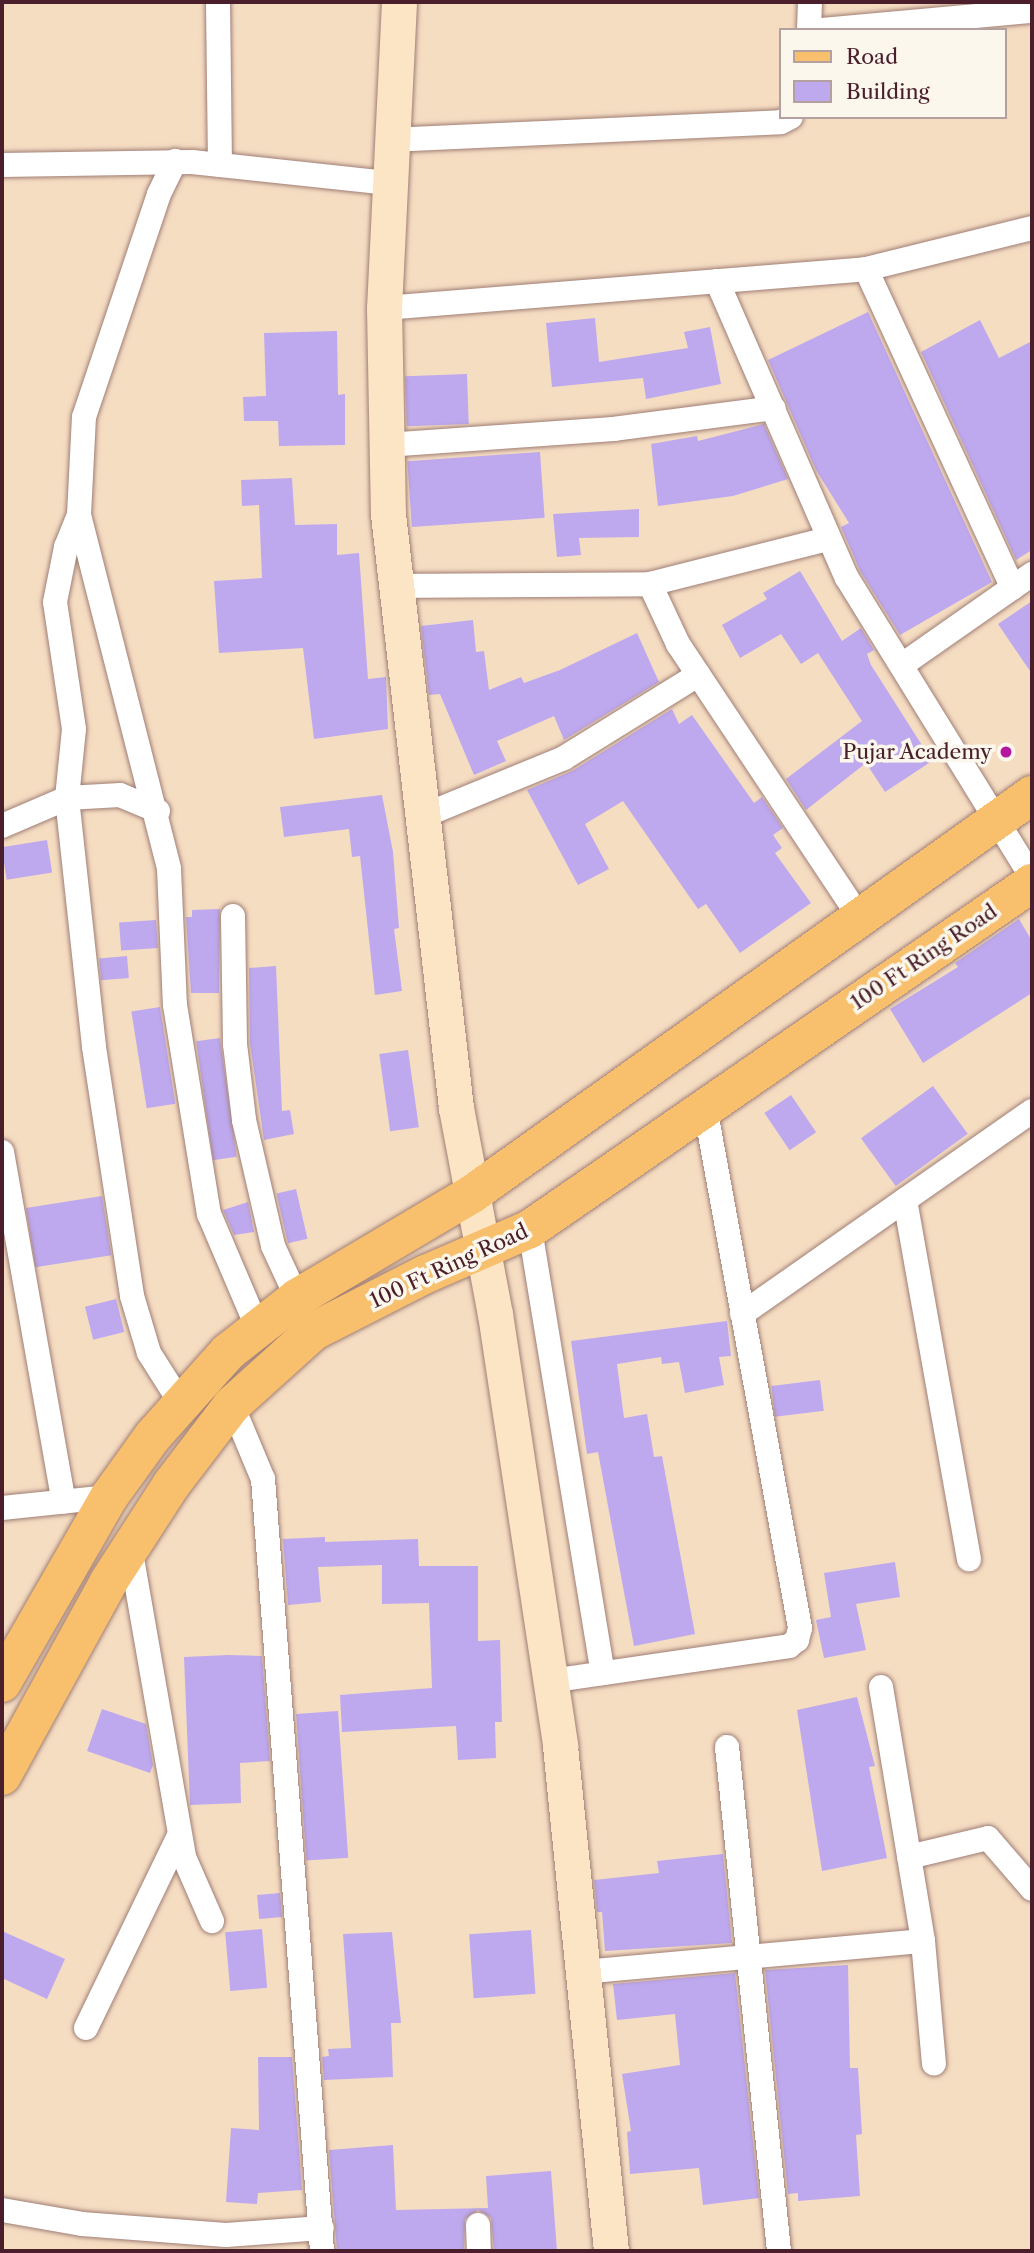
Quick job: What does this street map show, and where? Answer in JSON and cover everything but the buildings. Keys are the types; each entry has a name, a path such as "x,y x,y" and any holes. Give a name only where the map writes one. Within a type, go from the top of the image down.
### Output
{"main road":[{"name":"100 Ft Ring Road","path":"2,1682 109,1497 181,1405 228,1353 296,1298 472,1194 1032,795"},
{"name":"100 Ft Ring Road","path":"2,1776 44,1693 130,1547 232,1405 314,1332 530,1229 1032,883"}],"street":[{"path":"218,2 220,165"},
{"path":"399,2 389,140 384,308 386,444 395,586 425,815 456,1108 483,1250 550,1681 611,2251"},
{"path":"809,28 810,2"},
{"path":"844,28 1032,11"},
{"path":"389,140 781,122 787,119"},
{"path":"175,161 159,194 88,396 79,515 66,547 55,602 74,729 67,798 94,1047 132,1296 149,1353 181,1405"},
{"path":"2,165 175,161 387,183"},
{"path":"384,308 866,269 1032,228"},
{"path":"866,269 1023,581 902,665"},
{"path":"717,281 774,408 828,539 1032,877"},
{"path":"386,444 612,429 774,408"},
{"path":"79,515 158,811 169,869 175,1005 198,1162 209,1214 258,1329"},
{"path":"395,586 650,584 828,539"},
{"path":"650,584 668,626 698,675 861,919"},
{"path":"425,815 564,758 698,675"},
{"path":"2,826 67,798 120,795 158,811"},
{"path":"233,916 235,1044 244,1120 273,1246 296,1298"},
{"path":"550,1681 789,1646 797,1640 800,1628 705,1107"},
{"path":"742,1314 1032,1111"},
{"path":"2,1152 64,1502"},
{"path":"905,1200 969,1559"},
{"path":"530,1229 553,1347 603,1673"},
{"path":"2,2210 82,2224 322,2239 263,1479 232,1405"},
{"path":"2,1508 109,1497"},
{"path":"130,1547 179,1836 184,1857 212,1921"},
{"path":"881,1687 923,1941 934,2064"},
{"path":"727,1747 779,2251"},
{"path":"86,2028 179,1836"},
{"path":"909,1857 988,1838 1032,1889"},
{"path":"582,1972 923,1941"},
{"path":"478,2225 479,2251"}],"place":[{"name":"Pujar Academy","path":"1006,752"}]}
